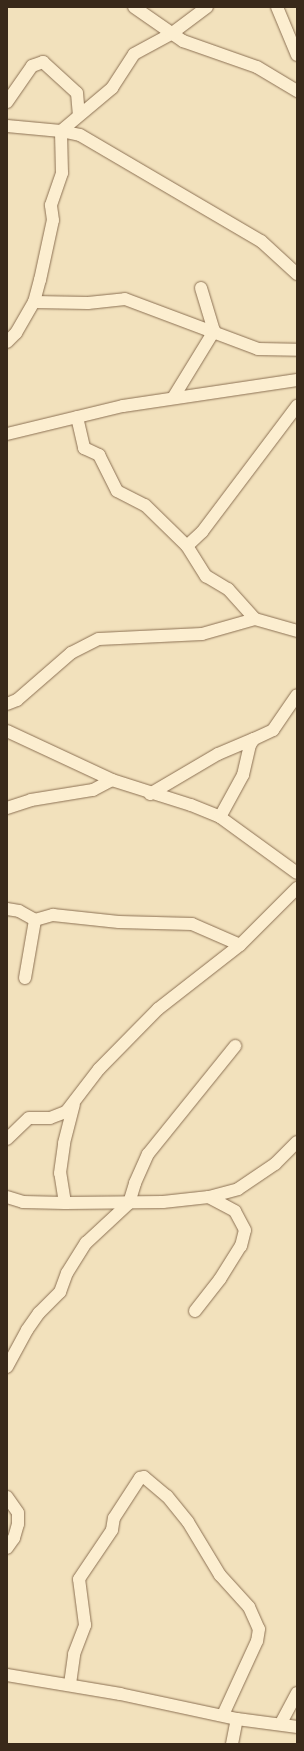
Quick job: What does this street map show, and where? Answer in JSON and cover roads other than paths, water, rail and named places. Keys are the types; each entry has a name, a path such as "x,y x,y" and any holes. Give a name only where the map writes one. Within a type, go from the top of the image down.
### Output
{"street":[{"path":"134,7 171,34 207,51 257,67 297,91"},
{"path":"7,342 16,334 34,302 53,220 51,205 62,173 61,131 112,88 134,54 171,34 207,7"},
{"path":"277,7 297,55"},
{"path":"7,102 32,66 43,62 76,92 79,115"},
{"path":"7,126 80,134 260,240 297,274"},
{"path":"173,398 214,331 201,288"},
{"path":"34,302 88,302 125,299 172,318 214,331 258,349 297,350"},
{"path":"7,434 78,417 173,398 297,380"},
{"path":"187,546 202,532 297,406"},
{"path":"78,417 84,448 99,455 117,491 145,505 187,546 206,576 228,589 255,619"},
{"path":"7,704 17,700 71,653 99,639 202,634 255,619 297,631"},
{"path":"150,794 218,754 273,730 297,695"},
{"path":"7,731 112,780 150,794 191,805 220,817 297,873"},
{"path":"220,817 243,775 247,752 254,739"},
{"path":"7,808 31,800 93,790 112,780"},
{"path":"7,1139 29,1118 54,1118 66,1112 75,1103 99,1069 158,1009 240,944 297,888"},
{"path":"7,908 19,911 35,920 53,915 119,922 192,924 240,944"},
{"path":"25,978 35,920"},
{"path":"7,1367 38,1313 60,1292 67,1273 86,1243 129,1203 135,1183 148,1154 235,1046"},
{"path":"65,1203 60,1173 64,1142 75,1103"},
{"path":"7,1197 23,1202 65,1203 173,1202 209,1197 238,1189 275,1164 297,1142"},
{"path":"195,1311 220,1279 240,1246 245,1230 235,1211 209,1197"},
{"path":"70,1684 74,1654 85,1624 79,1579 112,1530 114,1518 140,1478 144,1477 167,1496 188,1522 220,1575 248,1607 259,1629 257,1641 223,1715"},
{"path":"7,1497 18,1513 18,1524 14,1538 7,1548"},
{"path":"7,1675 70,1684 237,1719 281,1723 297,1727"},
{"path":"281,1723 297,1693"},
{"path":"232,1744 237,1719"}]}
